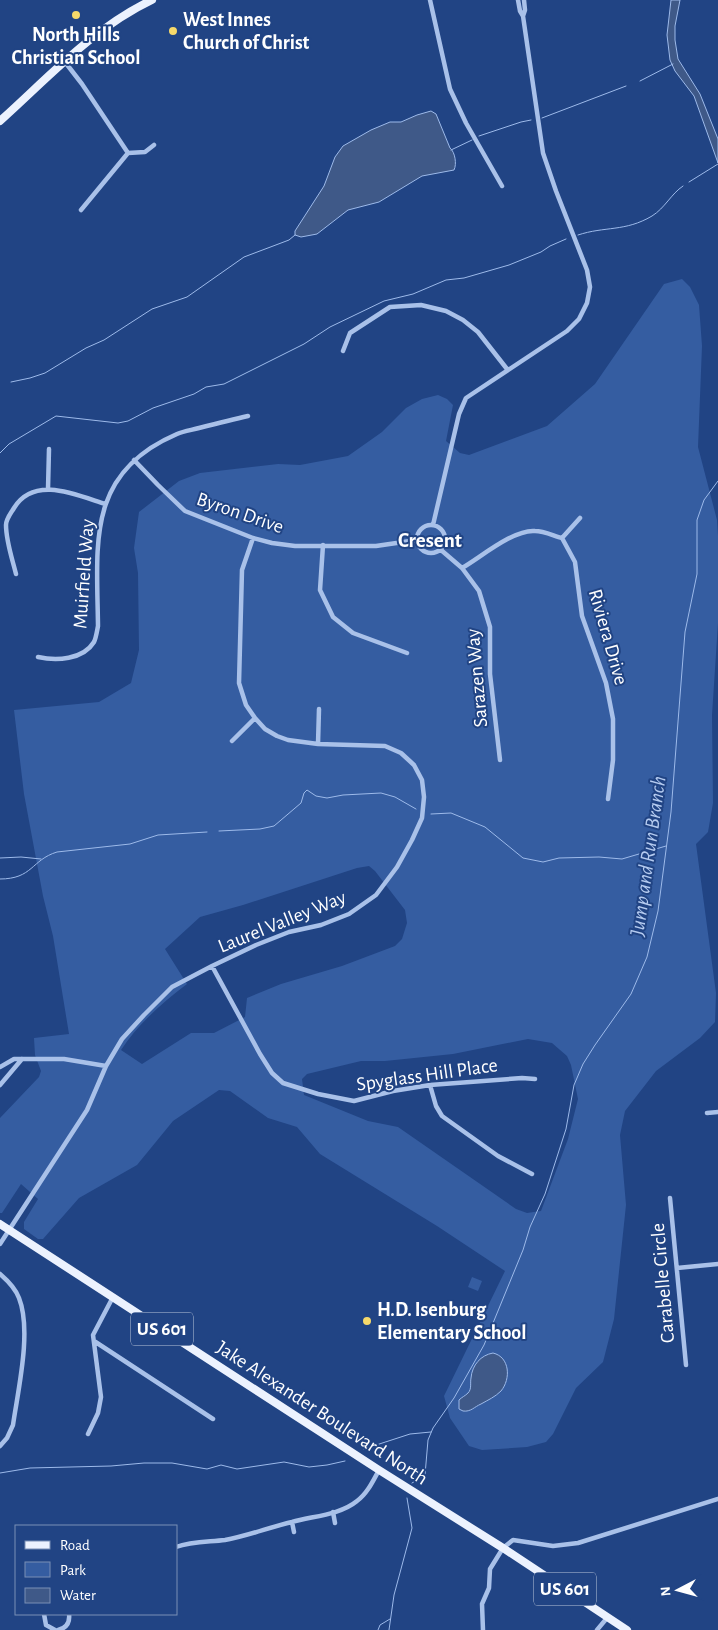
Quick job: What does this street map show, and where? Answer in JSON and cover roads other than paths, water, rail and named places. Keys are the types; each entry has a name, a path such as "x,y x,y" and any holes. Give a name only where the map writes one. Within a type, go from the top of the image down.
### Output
{"main road":[{"path":"0,121 95,35 113,22 152,0"},
{"name":"Jake Alexander Boulevard North","path":"0,1224 627,1630"}],"street":[{"path":"430,0 450,89 466,123 502,186"},
{"path":"433,525 462,405 471,393 567,331 579,319 587,303 590,287 587,270 543,153 523,16 518,0"},
{"path":"523,16 525,10 524,0"},
{"path":"65,62 128,153 137,154 145,152 154,145"},
{"path":"80,210 128,153"},
{"path":"343,350 350,333 390,307 420,305 446,310 463,320 478,332 507,369"},
{"name":"Muirfield Way","path":"38,657 52,660 72,658 85,651 94,642 98,626 99,525 112,487 121,474 134,460 178,433 248,416"},
{"path":"48,488 49,449"},
{"name":"Byron Drive","path":"134,460 185,511 252,538 295,546 376,546 417,540"},
{"path":"16,574 7,539 6,522 18,502 36,490 48,488 75,494 105,504"},
{"path":"462,568 510,537 534,531 562,538 580,518"},
{"path":"433,525 442,529 446,542 441,550 433,553 424,552 418,545 417,536 421,529 433,525"},
{"name":"Laurel Valley Way","path":"0,1244 87,1110 106,1066 122,1039 172,987 256,945 291,931 321,925 349,914 376,895 396,867 422,818 424,797 422,780 408,759 401,753 385,746 318,744 288,740 265,729 246,704 239,683 242,570 252,538"},
{"name":"Riviera Drive","path":"562,538 575,562 582,616 606,683 613,719 612,760 608,799"},
{"path":"323,545 320,590 332,617 353,633 407,653"},
{"name":"Sarazen Way","path":"441,550 462,568 479,591 490,627 490,674 500,760"},
{"path":"318,744 319,709"},
{"path":"232,741 255,718"},
{"name":"Spyglass Hill Place","path":"212,966 260,1054 272,1073 283,1083 318,1094 354,1101 393,1091 430,1085 522,1078 535,1079"},
{"path":"0,1067 14,1059 64,1058 106,1066"},
{"path":"0,1085 22,1059"},
{"path":"430,1085 436,1106 442,1116 498,1156 532,1174"},
{"path":"707,1113 718,1112"},
{"name":"Carabelle Circle","path":"670,1198 686,1365"},
{"path":"676,1268 718,1264"},
{"path":"0,1274 19,1297 24,1316 25,1338 13,1425 7,1438 0,1446"},
{"path":"88,1434 98,1413 102,1397 94,1335 113,1297"},
{"path":"94,1340 213,1419"},
{"path":"178,1546 189,1543 225,1540 349,1507 365,1494 379,1470"},
{"path":"483,1630 482,1604 488,1588 490,1569 503,1548 513,1540 553,1546 578,1543 718,1498"},
{"path":"333,1512 335,1523"},
{"path":"292,1522 294,1532"},
{"path":"44,1615 46,1626"},
{"path":"46,1626 57,1630 68,1624 70,1615"},
{"path":"598,1630 607,1618"},
{"path":"42,1630 46,1626"}],"water":[{"path":"671,0 680,0 675,26 678,59 700,94 718,139 718,163 694,96 675,71 670,60 667,35"},
{"path":"431,111 436,114 453,152 454,170 422,176 379,202 348,210 317,234 301,237 295,235 295,231 324,186 335,157 343,146 371,130 390,122 401,122"},
{"path":"493,1353 499,1355 506,1364 506,1381 501,1391 468,1411 459,1409 459,1400 470,1390 475,1365 481,1358"}],"waterway":[{"path":"640,81 673,64"},
{"path":"542,118 626,86"},
{"path":"479,136 531,120"},
{"path":"451,150 472,140"},
{"path":"689,182 718,164"},
{"path":"578,235 597,230 624,227 642,221 657,213 683,186"},
{"path":"11,382 45,373 86,348 104,340 152,309 187,297 244,257 289,240 295,235"},
{"path":"0,453 9,444 56,416 118,423 128,421 153,408 194,394 206,387 224,384 304,344 330,327 384,301 413,294 446,280 464,278 509,265 566,239"},
{"name":"Jump and Run Branch","path":"412,1483 425,1475 428,1440 433,1428 454,1398 484,1345 523,1250 530,1227 545,1194 566,1129 574,1085 583,1064 631,994 647,957 658,911 671,812 685,632 697,574 697,520 704,500 718,481"},
{"path":"219,831 260,829 274,826 301,803 307,790 316,796 327,798 343,795 381,793 395,797 416,809"},
{"path":"431,814 451,813 485,827 523,858 543,862 559,858 599,857 622,859 666,846"},
{"path":"0,879 26,873 48,855 57,852 130,844 158,835 207,832"},
{"path":"0,858 21,857 41,859"},
{"path":"364,1449 410,1434 431,1432"},
{"path":"0,1473 30,1468 111,1466 144,1463 172,1463 207,1469 221,1465 237,1469 284,1462 309,1467 345,1461"},
{"name":"Jump and Run Branch","path":"389,1630 394,1595 412,1528 407,1498"},
{"path":"378,1630 380,1625 390,1619"}],"place":[{"name":"North Hills Christian School","path":"76,15"},
{"name":"West Innes Church of Christ","path":"173,31"},
{"name":"H.D. Isenburg Elementary School","path":"367,1321"}],"district":[{"name":"Cresent","path":"430,540"}]}
